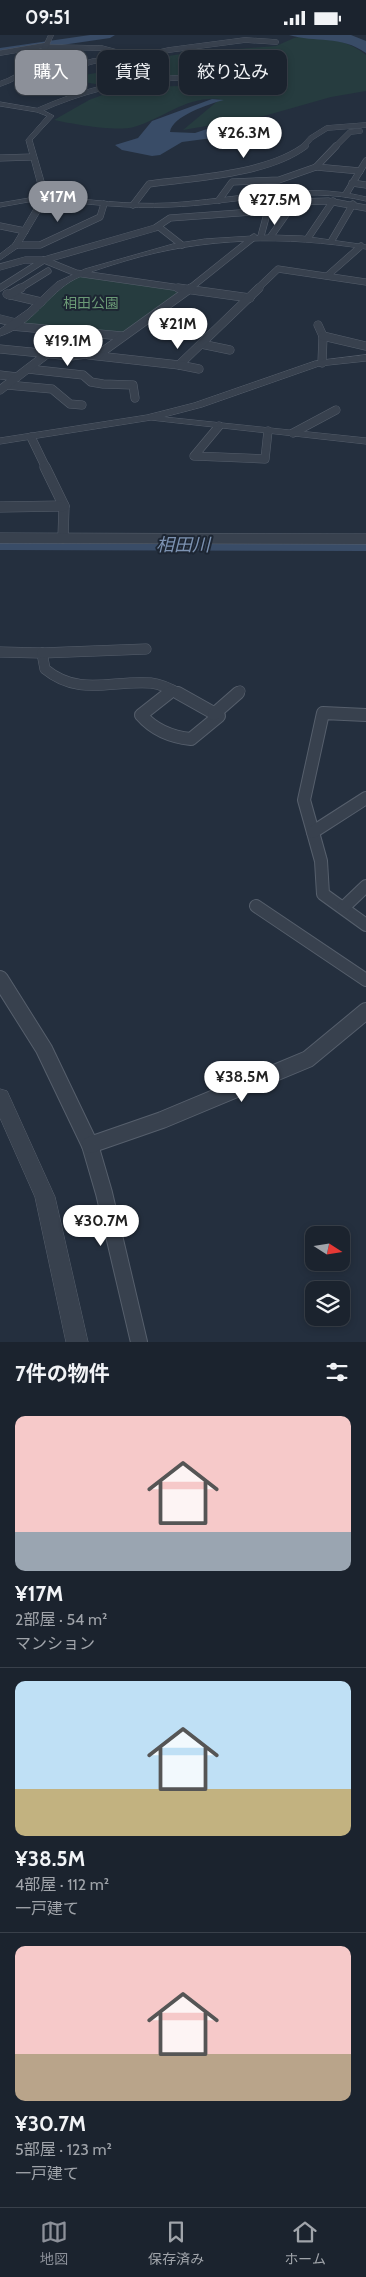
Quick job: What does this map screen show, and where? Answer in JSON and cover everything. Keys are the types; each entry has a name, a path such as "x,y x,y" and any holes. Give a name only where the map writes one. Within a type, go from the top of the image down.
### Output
{"street":[{"path":"45,50 51,35"},
{"path":"168,50 245,41 276,42"},
{"path":"0,53 48,45 108,50"},
{"path":"39,110 75,94 124,83 179,78"},
{"path":"0,83 15,80"},
{"path":"0,104 39,110 48,113 51,118 29,140 32,157 45,197 16,245 0,258"},
{"path":"133,205 149,184 216,175 279,162 291,157 308,144 311,137 327,129 366,125"},
{"path":"219,200 232,182 279,181 316,167 350,132 366,132"},
{"path":"0,158 32,157"},
{"path":"346,194 366,161"},
{"path":"316,167 360,171"},
{"path":"352,183 366,185"},
{"path":"0,205 45,197 104,204 169,205 312,191 346,194 366,199"},
{"path":"89,355 106,350 122,336 258,237 272,195"},
{"path":"308,238 333,201"},
{"path":"271,237 295,202 333,201 366,208"},
{"path":"16,245 40,245 65,231 90,223 100,217 104,204"},
{"path":"332,240 353,204"},
{"path":"0,267 25,260 44,260 159,227 165,220 170,218 268,211"},
{"path":"0,226 24,231"},
{"path":"159,227 182,245"},
{"path":"0,333 41,302 54,288 82,273 127,258 182,245 258,237 308,238 364,245"},
{"path":"327,276 364,245"},
{"path":"44,260 82,273 250,298"},
{"path":"0,288 44,260"},
{"path":"178,365 250,298 278,269 366,282"},
{"path":"10,295 48,271"},
{"path":"0,293 41,302"},
{"path":"0,319 14,324 122,336"},
{"path":"318,325 323,336 322,363"},
{"path":"323,336 366,346"},
{"path":"201,344 230,350"},
{"path":"0,349 47,354 89,355 199,369"},
{"path":"3,387 47,354"},
{"path":"0,441 147,418 198,405 322,363 366,358"},
{"path":"28,369 83,375 92,382 102,384 133,385 135,398"},
{"path":"0,375 17,377"},
{"path":"3,387 52,389 70,404 82,405"},
{"path":"293,433 336,411"},
{"path":"147,418 366,441"},
{"path":"220,426 194,456 265,459 268,431"},
{"path":"31,437 64,506 63,538"},
{"path":"0,507 64,506"},
{"path":"0,538 366,539"},
{"path":"0,652 42,653 146,649"},
{"path":"42,653 45,669 62,681 100,686 154,683 172,691 219,716 191,739 182,739 150,727 141,715 172,691"},
{"path":"214,713 240,691"},
{"path":"366,715 322,713 304,800 321,861 323,894 366,925"},
{"path":"313,832 366,797"},
{"path":"343,908 366,886"},
{"path":"256,906 366,979"},
{"path":"0,979 44,1049 90,1145 104,1193 139,1342"},
{"path":"90,1145 162,1120 308,1059 366,1011"},
{"path":"0,1097 45,1197 77,1342"}],"green space":[{"path":"304,36 320,37 345,43 360,50 366,55 366,91 331,97 264,116 183,130 220,99 208,99 186,104 134,127 117,129 94,127 54,120 89,100 102,95 169,95 169,86 179,86 179,95 287,95 287,50 226,50 276,46"},
{"path":"179,54 179,75 169,76 169,56"},
{"path":"97,73 97,84 87,83 87,75"},
{"name":"相田公園","path":"80,276 183,291 122,334 24,326 22,323 60,287"}],"water":[{"path":"289,35 351,35 366,41 366,53 357,47 347,44"},
{"path":"212,99 224,100 192,111 177,121 172,126 170,132 195,133 231,121 270,117 236,125 220,137 182,142 160,155 152,156 122,150 115,145 138,138 152,121"}],"waterway":[{"path":"0,51 110,35"},
{"name":"相田川","path":"0,544 366,545"}]}
